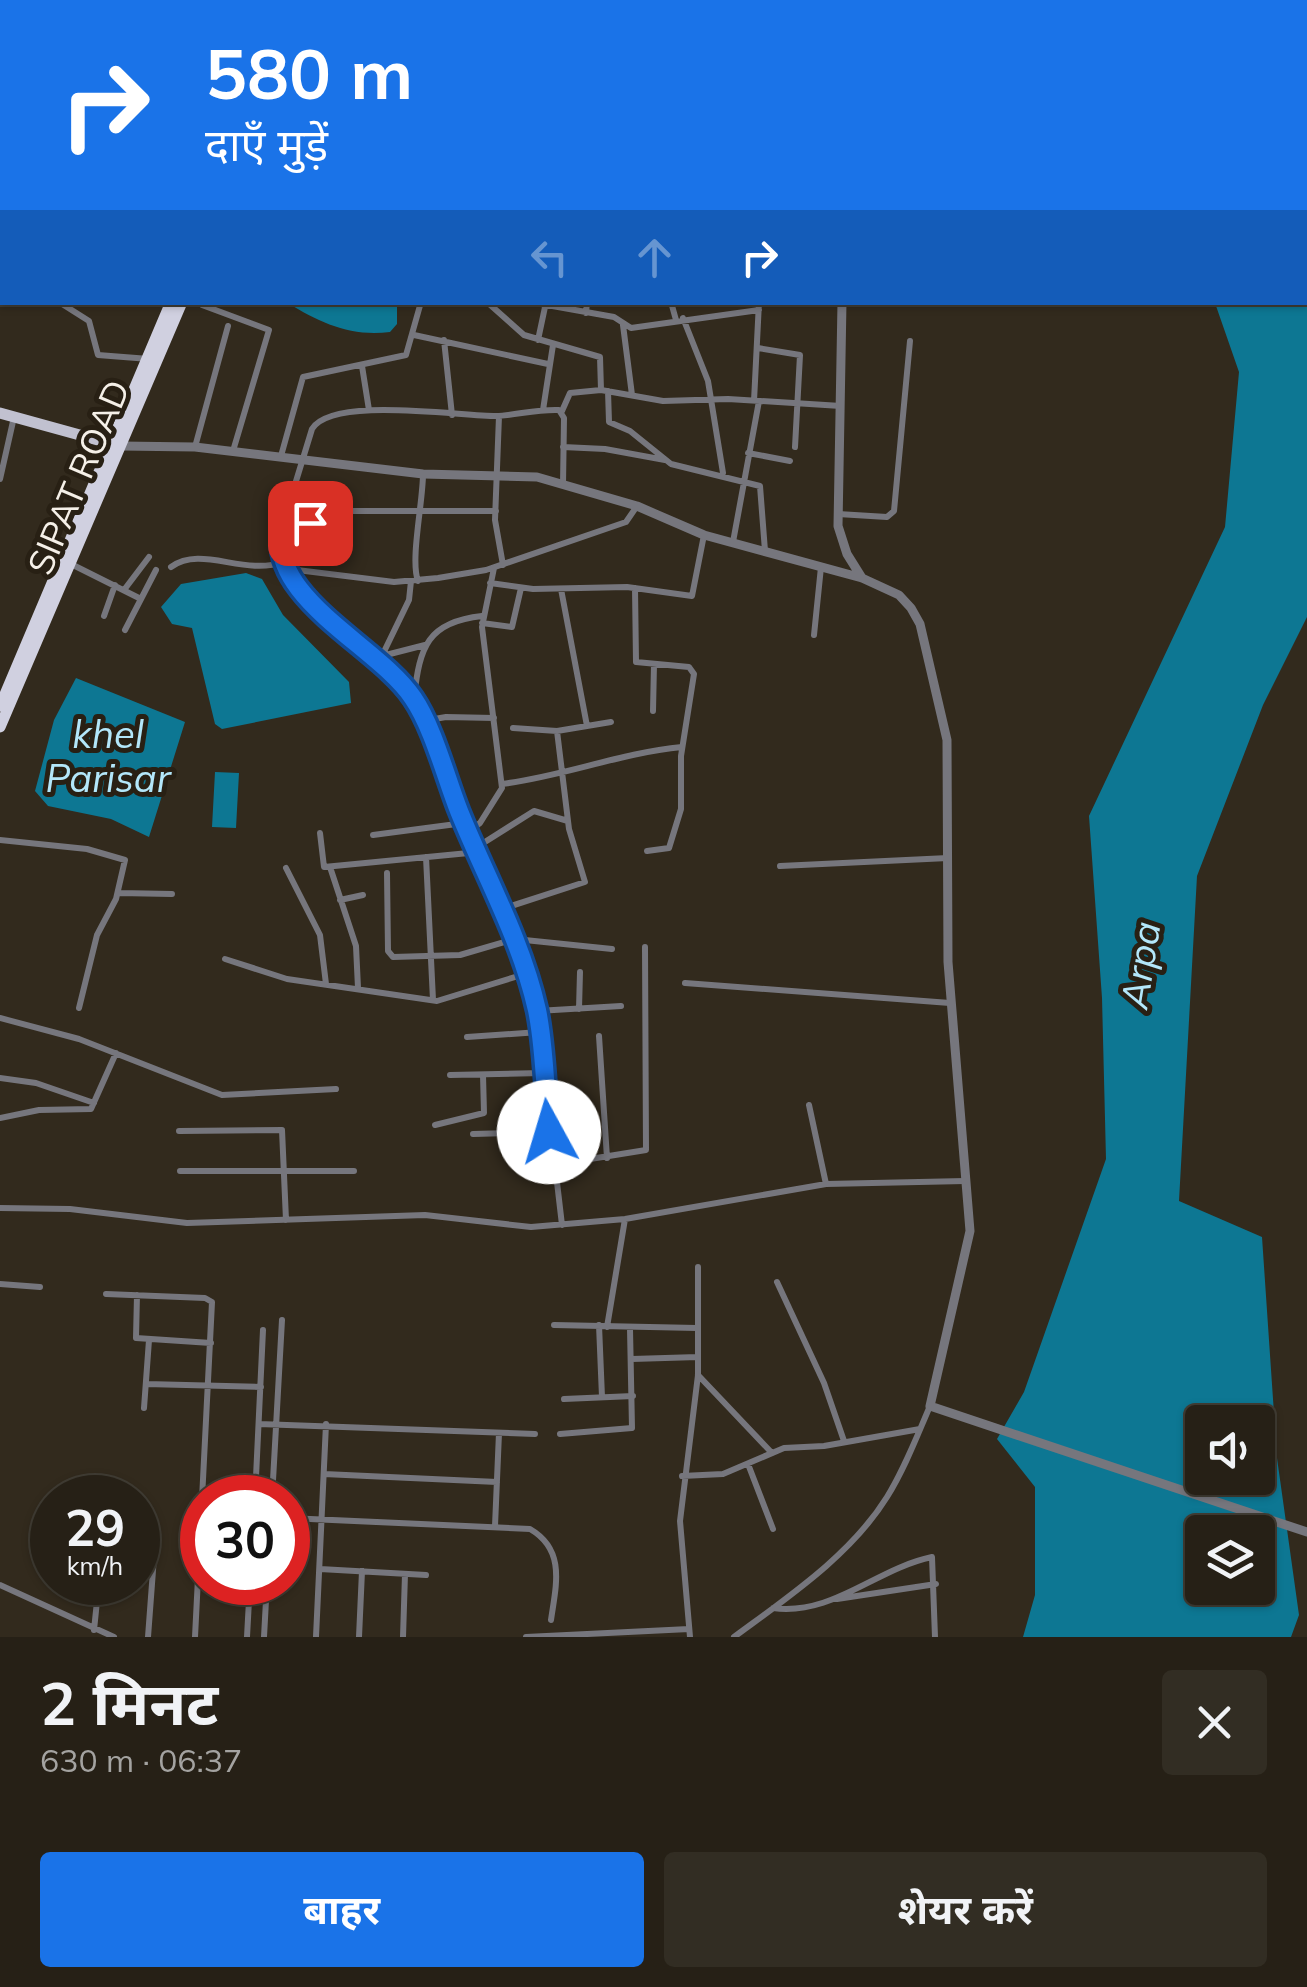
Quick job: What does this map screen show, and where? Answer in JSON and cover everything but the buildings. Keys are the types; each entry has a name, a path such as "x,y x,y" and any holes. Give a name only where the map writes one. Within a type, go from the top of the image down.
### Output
{"highway":[{"name":"SIPAT ROAD","path":"0,727 70,564 171,305"},
{"name":"SIPAT ROAD","path":"0,706 181,305"}],"main road":[{"path":"0,413 117,445"}],"street":[{"path":"64,305 90,321 98,355 149,359"},
{"path":"202,305 269,330 233,451"},
{"path":"281,456 303,377 400,358 409,351 420,305"},
{"path":"490,305 516,330 553,346 600,357 608,422 630,430 665,460"},
{"path":"586,313 587,305"},
{"path":"673,305 704,365 724,474"},
{"path":"842,305 838,514 842,541 862,578"},
{"path":"538,340 550,306 614,317 623,325 639,328 759,306 756,401 733,542"},
{"path":"623,325 632,395"},
{"path":"195,448 228,326"},
{"path":"414,334 548,364"},
{"path":"444,340 452,415"},
{"path":"838,514 887,517 894,512 910,341"},
{"path":"544,410 553,346"},
{"path":"758,348 800,355 795,447"},
{"path":"362,366 369,410"},
{"path":"563,485 562,411 570,393 605,390 662,401 843,406"},
{"path":"562,411 499,416 369,410 319,419 300,459 278,540 300,594 380,659 414,698 464,823 505,908 537,1011 562,1225"},
{"path":"499,416 496,511 503,565"},
{"path":"0,480 14,417"},
{"path":"117,445 233,451 423,474 498,473 563,485 637,506 704,535 862,578 899,595 920,624 947,740 950,1003 967,1255 930,1406 904,1465 868,1524 774,1608 734,1637"},
{"path":"563,447 590,447 665,460 760,486 764,495 764,551"},
{"path":"748,453 790,461"},
{"path":"380,659 409,600 414,581 423,474"},
{"path":"171,567 190,557 230,566 286,565 414,581 503,565 626,522 637,506"},
{"path":"283,524 310,523 336,511 496,511"},
{"path":"490,583 521,588 635,588 692,596 704,535"},
{"path":"124,590 148,557"},
{"path":"70,564 139,598"},
{"path":"814,635 821,567"},
{"path":"469,831 500,794 502,784 482,620 494,568"},
{"path":"125,630 156,570"},
{"path":"104,616 115,585"},
{"path":"380,659 425,645 450,622 482,620 512,627 521,588"},
{"path":"635,588 636,662 693,670 682,748 681,810 671,844 666,850 647,851"},
{"path":"561,589 587,726"},
{"path":"414,698 425,645"},
{"path":"652,711 654,664"},
{"path":"423,722 446,716 494,718"},
{"path":"514,728 557,730 611,722"},
{"path":"505,908 584,885 568,821 557,730"},
{"path":"502,784 562,773 599,760 682,748"},
{"path":"320,833 322,864 330,867 478,850 534,811 568,821"},
{"path":"373,835 464,823"},
{"path":"0,840 123,857 118,893 97,935 78,1008"},
{"path":"426,857 434,1000"},
{"path":"780,866 950,858"},
{"path":"330,867 358,955 358,988"},
{"path":"286,868 320,935 326,984"},
{"path":"387,873 388,954 460,955 514,940 612,948"},
{"path":"118,893 172,894"},
{"path":"340,900 363,895"},
{"path":"553,1165 646,1150 645,947"},
{"path":"225,959 271,975 434,1000 525,974"},
{"path":"579,1009 580,972"},
{"path":"685,984 950,1003"},
{"path":"537,1011 622,1006"},
{"path":"0,1018 70,1036 222,1095 336,1088"},
{"path":"467,1037 539,1032"},
{"path":"600,1036 607,1158"},
{"path":"0,1118 39,1110 83,1111 94,1103 116,1054"},
{"path":"450,1075 543,1073"},
{"path":"435,1125 484,1113 483,1075"},
{"path":"0,1078 36,1083 94,1103"},
{"path":"810,1106 826,1184"},
{"path":"178,1131 279,1128 284,1134 286,1220"},
{"path":"473,1134 549,1132"},
{"path":"180,1171 354,1171"},
{"path":"0,1208 70,1209 187,1224 425,1215 531,1227 625,1218 826,1184 965,1181"},
{"path":"602,1397 603,1326 625,1218"},
{"path":"526,1637 689,1633 680,1559 682,1476 698,1375 698,1267"},
{"path":"777,1282 824,1383 844,1441"},
{"path":"0,1284 40,1288"},
{"path":"106,1294 210,1299 204,1475"},
{"path":"136,1296 136,1338 210,1342"},
{"path":"273,1475 282,1320"},
{"path":"554,1326 698,1328"},
{"path":"560,1434 630,1429 630,1329"},
{"path":"256,1475 263,1330"},
{"path":"144,1408 149,1340"},
{"path":"632,1359 698,1357"},
{"path":"262,1362 279,1362"},
{"path":"698,1375 770,1452"},
{"path":"146,1384 261,1387"},
{"path":"564,1399 633,1396"},
{"path":"930,1406 1307,1532"},
{"path":"259,1424 534,1434"},
{"path":"316,1637 326,1424"},
{"path":"682,1476 715,1475 770,1452 920,1428"},
{"path":"494,1526 500,1432"},
{"path":"748,1464 773,1529"},
{"path":"324,1474 497,1482"},
{"path":"310,1519 530,1529 540,1535 557,1566 551,1620"},
{"path":"774,1608 805,1610 836,1599 880,1574 929,1557 935,1562 935,1637"},
{"path":"320,1569 426,1575"},
{"path":"358,1637 362,1571"},
{"path":"403,1637 405,1574"},
{"path":"836,1599 936,1584"},
{"path":"0,1585 114,1637"},
{"path":"94,1630 97,1605"},
{"path":"148,1637 150,1605"},
{"path":"195,1637 197,1605"},
{"path":"247,1637 249,1605"},
{"path":"264,1637 266,1605"}],"water":[{"path":"291,305 397,305 397,324 390,332 349,330"},
{"name":"Arpa","path":"1216,305 1307,305 1307,617 1263,705 1197,876 1179,1201 1262,1237 1273,1405 1185,1405 1185,1495 1275,1495 1275,1429 1299,1615 1291,1637 1023,1637 1035,1595 1035,1487 997,1439 1024,1392 1106,1159 1102,998 1089,816 1225,527 1239,372"},
{"path":"246,573 262,579 283,615 349,682 351,703 222,729 215,724 192,628 172,624 161,607 181,584"},
{"name":"khel Parisar","path":"76,678 185,722 149,837 111,819 48,806 35,791 54,720"},
{"path":"215,772 239,773 236,828 212,827"}],"route":[{"path":"310,523 283,524 278,540 281,556 300,594 351,636 414,698 463,820 505,908 537,1011 549,1132"}]}
